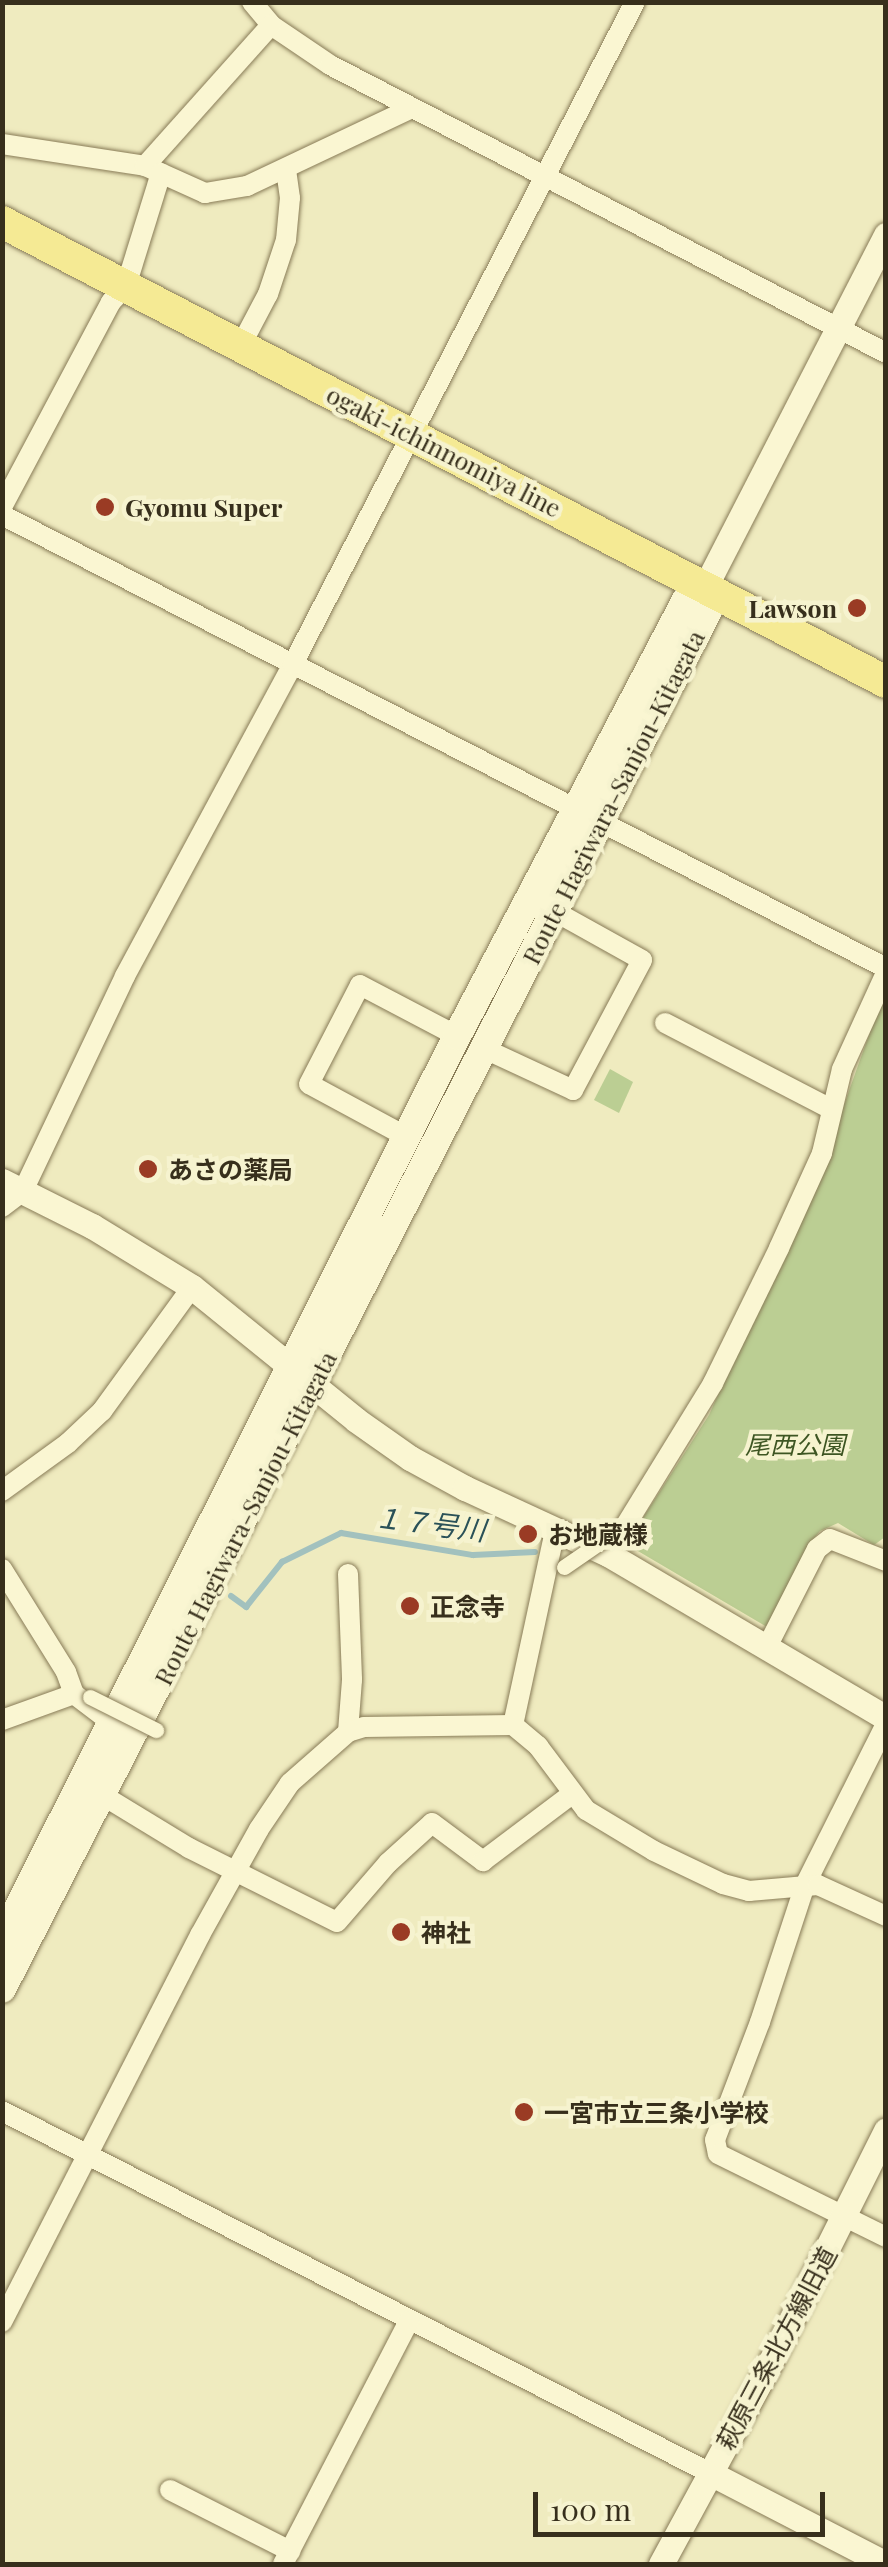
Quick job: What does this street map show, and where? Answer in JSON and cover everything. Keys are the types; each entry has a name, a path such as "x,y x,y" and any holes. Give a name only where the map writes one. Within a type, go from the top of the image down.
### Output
{"main road":[{"name":"ogaki-ichinnomiya line","path":"2,222 119,294 408,442"},
{"name":"ogaki-ichinnomiya line","path":"2,244 240,347 886,702"},
{"name":"ogaki-ichinnomiya line","path":"699,600 886,682"},
{"name":"Route Hagiwara-Sanjou-Kitagata","path":"2,1989 102,1795 304,1376 407,1137 457,1036 589,812 699,600"},
{"name":"Route Hagiwara-Sanjou-Kitagata","path":"2,1940 112,1723 487,1050 554,910 589,812"}],"street":[{"path":"252,2 271,24 330,64 886,353"},
{"path":"635,2 293,664 9,1193 192,1287 410,1458 608,1554 886,1721 805,1885 760,2022 715,2140 718,2154 886,2237"},
{"path":"2,507 119,294 153,169 271,24"},
{"path":"2,144 153,169 205,193 246,186 412,108"},
{"path":"240,347 268,294 286,240 290,198 286,169"},
{"path":"699,600 886,235"},
{"path":"2,515 589,812 886,970 842,1069 822,1153 714,1383 608,1554"},
{"path":"487,1050 573,1090 642,960 554,910"},
{"path":"407,1137 309,1084 360,984 457,1036"},
{"path":"665,1023 832,1109"},
{"path":"2,1491 68,1443 102,1411 192,1287"},
{"path":"514,1725 555,1531"},
{"path":"564,1567 615,1532 631,1541"},
{"path":"766,1647 817,1549 830,1539 886,1560"},
{"path":"2,1569 82,1695 112,1723"},
{"path":"348,1574 352,1680 348,1732"},
{"path":"2,1720 82,1695 156,1730"},
{"path":"2,2322 235,1873 290,1782 348,1732 398,1726 514,1725 538,1746 586,1810 723,1884 749,1891 818,1886 886,1916"},
{"path":"102,1795 235,1873 338,1922 388,1863 432,1823 482,1861 572,1794"},
{"path":"2,2111 886,2564"},
{"name":"萩原三条北方線旧道","path":"661,2564 886,2130"},
{"path":"170,2490 286,2558 409,2322"}],"green space":[{"name":"尾西公園","path":"885,990 885,1537 874,1545 838,1523 820,1531 807,1547 767,1627 626,1544 709,1415 835,1130"},
{"path":"610,1069 633,1082 619,1113 594,1100"}],"waterway":[{"name":"１７号川","path":"231,1596 246,1607 282,1562 341,1533 473,1555 535,1552"}],"place":[{"name":"Gyomu Super","path":"105,507"},
{"name":"Lawson","path":"857,608"},
{"name":"あさの薬局","path":"148,1169"},
{"name":"お地蔵様","path":"528,1534"},
{"name":"正念寺","path":"410,1606"},
{"name":"神社","path":"401,1932"},
{"name":"一宮市立三条小学校","path":"524,2112"}]}
